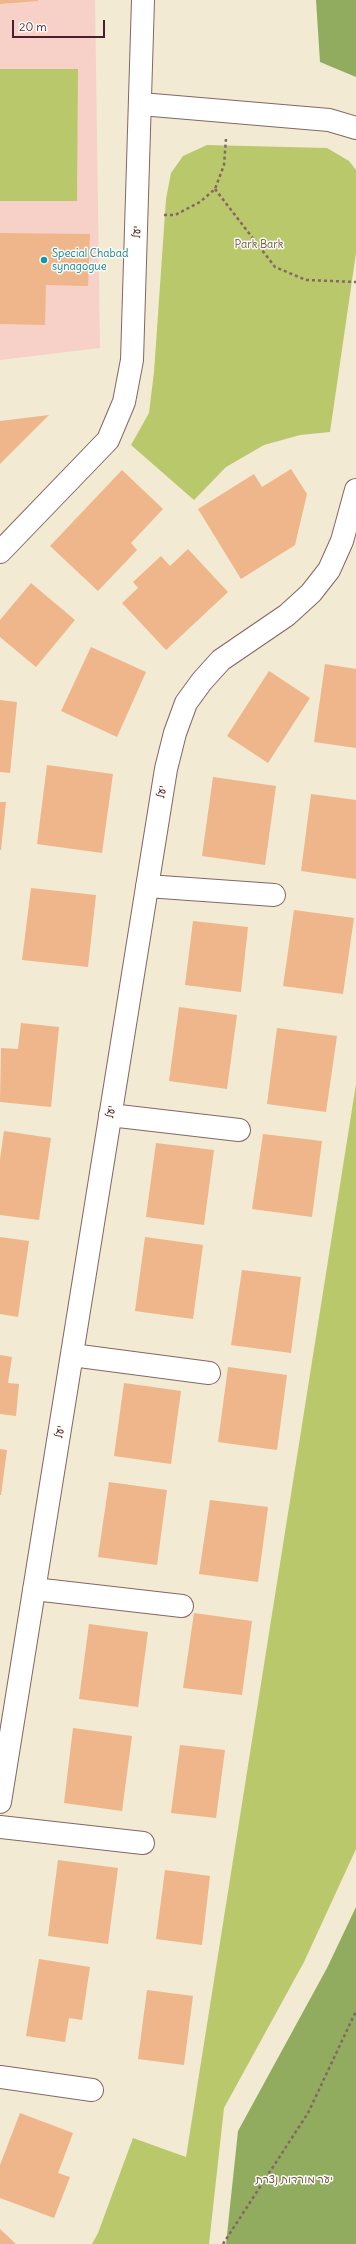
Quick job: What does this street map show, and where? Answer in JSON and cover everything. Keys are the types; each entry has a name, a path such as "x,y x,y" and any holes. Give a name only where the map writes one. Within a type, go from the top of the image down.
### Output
{"street":[{"name":"יעל","path":"0,552 108,440 124,402 132,360 143,0"},
{"path":"141,104 329,120 356,128"},
{"name":"יעל","path":"0,1802 166,769 175,733 186,703 202,681 221,660 287,615 315,588 329,570 342,541 356,490"},
{"path":"147,886 274,895"},
{"path":"110,1115 239,1130"},
{"path":"72,1355 209,1373"},
{"path":"34,1588 182,1606"},
{"path":"0,1827 143,1843"},
{"path":"0,2077 92,2090"}],"path":[{"path":"137,216 176,215 200,202 215,189 224,165 229,112"},
{"path":"215,189 275,267 306,280 356,282"},
{"path":"223,2244 308,2113 356,2011"}],"shaded area":[{"path":"0,0 95,0 100,348 0,360"}],"green space":[{"path":"316,0 356,0 356,77 320,62"},
{"path":"0,69 78,69 77,201 0,201"},
{"name":"Park Bark","path":"207,145 327,148 349,161 356,170 356,253 330,432 300,435 264,445 226,467 194,500 131,445 149,413 154,372 166,199 171,173 183,156"},
{"path":"356,1084 356,1849 304,1962 224,2108 209,2244 92,2244 98,2233 133,2138 186,2157"},
{"name":"יער מורדות נצרת","path":"356,1907 356,2244 226,2244 238,2131 327,1968"}],"building":[{"path":"0,0 38,0 38,1 0,4"},
{"name":"Special Chabad synagogue","path":"0,233 90,234 88,286 46,285 45,325 0,324"},
{"path":"49,415 0,464 0,421"},
{"path":"291,469 307,494 295,545 241,579 198,509 254,474 262,487"},
{"path":"122,470 163,509 131,543 137,550 98,591 50,546"},
{"path":"188,549 228,592 166,650 122,603 138,588 133,582 161,556 170,566"},
{"path":"31,583 75,620 36,667 0,637 0,620"},
{"path":"91,647 146,672 117,737 61,711"},
{"path":"325,664 356,669 356,748 314,742"},
{"path":"269,671 310,698 268,763 227,736"},
{"path":"0,700 17,702 10,773 0,772"},
{"path":"47,765 113,774 102,853 37,844"},
{"path":"213,777 276,786 265,865 202,856"},
{"path":"311,794 356,800 356,879 301,871"},
{"path":"0,802 6,802 1,850 0,850"},
{"path":"31,888 96,895 88,967 22,960"},
{"path":"294,910 354,918 343,994 283,986"},
{"path":"193,921 248,927 241,992 185,985"},
{"path":"179,1007 237,1015 227,1089 169,1081"},
{"path":"21,1023 59,1027 51,1107 0,1102 1,1048 18,1049"},
{"path":"277,1028 337,1036 326,1112 267,1104"},
{"path":"4,1131 51,1138 39,1220 0,1215 0,1159"},
{"path":"263,1134 322,1141 312,1217 252,1209"},
{"path":"156,1143 214,1150 204,1225 146,1217"},
{"path":"0,1237 29,1241 18,1317 0,1314"},
{"path":"145,1237 203,1245 193,1319 135,1311"},
{"path":"242,1270 301,1277 291,1353 231,1345"},
{"path":"0,1355 12,1357 8,1383 19,1384 16,1416 0,1414"},
{"path":"228,1367 287,1375 277,1450 218,1442"},
{"path":"124,1383 181,1391 171,1464 114,1456"},
{"path":"0,1449 7,1450 1,1495 0,1495"},
{"path":"109,1482 167,1490 157,1565 98,1557"},
{"path":"210,1500 268,1507 258,1582 199,1574"},
{"path":"194,1613 252,1621 242,1695 183,1688"},
{"path":"89,1624 148,1632 138,1707 79,1699"},
{"path":"73,1728 132,1736 122,1811 64,1803"},
{"path":"180,1745 225,1750 216,1818 171,1813"},
{"path":"58,1860 118,1868 108,1944 48,1936"},
{"path":"165,1870 210,1876 202,1945 156,1939"},
{"path":"39,1959 90,1967 82,2020 69,2018 65,2042 26,2036"},
{"path":"147,1990 193,1996 184,2065 138,2059"},
{"path":"20,2113 73,2133 58,2173 70,2177 54,2218 0,2198 0,2165"},
{"path":"0,2229 16,2244 0,2244"}],"place":[{"name":"Special Chabad synagogue","path":"44,260"}]}
